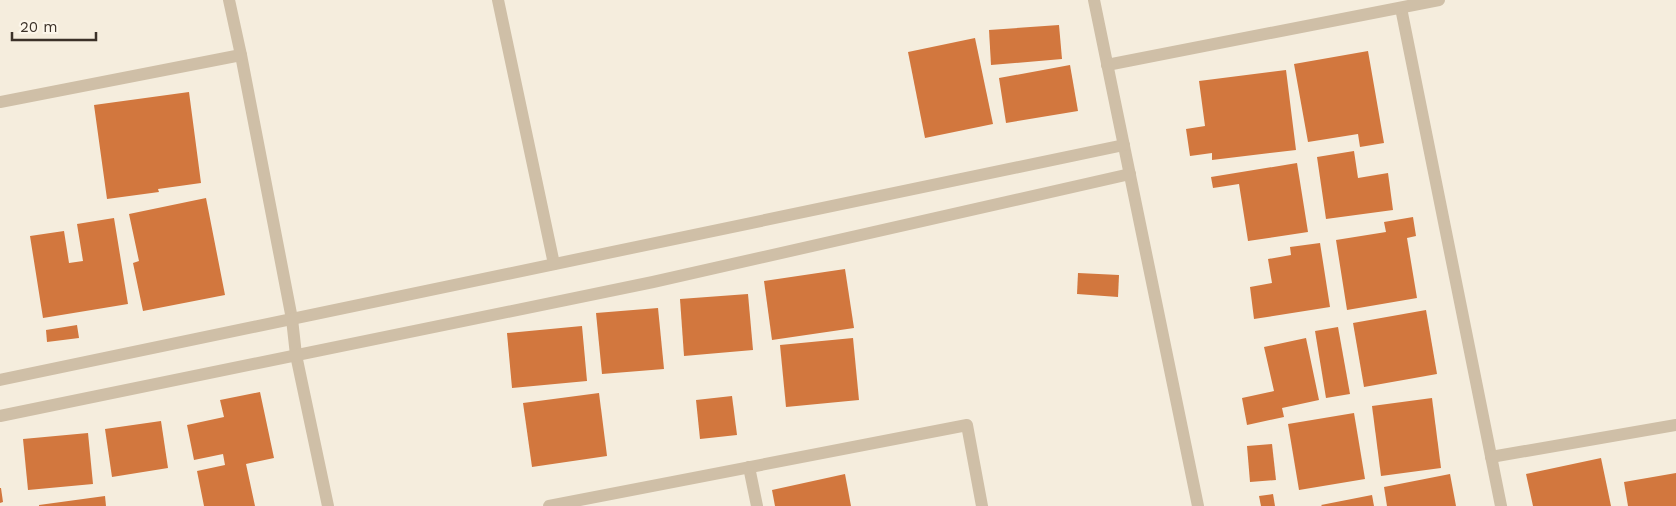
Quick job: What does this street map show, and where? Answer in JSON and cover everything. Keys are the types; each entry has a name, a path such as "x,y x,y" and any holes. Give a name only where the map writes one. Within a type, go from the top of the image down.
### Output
{"street":[{"path":"229,0 292,319 296,355 328,506"},
{"path":"498,0 554,264"},
{"path":"1094,0 1198,506"},
{"path":"1107,66 1439,0"},
{"path":"1401,8 1501,506"},
{"path":"0,102 241,54"},
{"path":"0,380 1124,145"},
{"path":"0,416 653,282 1130,174"},
{"path":"549,506 967,425 982,506"},
{"path":"1491,457 1676,426"},
{"path":"749,467 757,506"}],"building":[{"path":"1059,25 1062,59 991,65 989,30"},
{"path":"975,38 993,124 925,138 908,52"},
{"path":"1368,51 1384,143 1360,147 1358,134 1308,142 1294,64"},
{"path":"1070,65 1078,111 1006,123 999,78"},
{"path":"1286,70 1296,150 1212,160 1212,153 1190,156 1186,129 1205,126 1199,81"},
{"path":"189,92 201,183 158,189 159,192 107,199 94,105"},
{"path":"1354,151 1358,178 1388,173 1393,210 1326,219 1317,157"},
{"path":"1297,163 1308,232 1248,241 1239,184 1213,188 1211,177"},
{"path":"206,198 225,295 143,311 133,263 139,261 129,214"},
{"path":"1413,217 1416,236 1407,238 1417,298 1347,310 1336,240 1386,232 1384,222"},
{"path":"114,218 128,304 43,318 30,236 64,231 69,263 83,261 77,224"},
{"path":"1320,243 1330,307 1254,319 1250,287 1272,283 1268,259 1291,255 1290,247"},
{"path":"845,269 854,328 772,340 764,281"},
{"path":"1078,273 1119,275 1118,297 1077,294"},
{"path":"748,294 753,350 684,356 680,299"},
{"path":"658,308 664,369 602,374 596,313"},
{"path":"1426,310 1437,374 1364,387 1353,323"},
{"path":"77,325 79,338 47,342 46,330"},
{"path":"582,326 587,381 512,388 507,333"},
{"path":"1338,327 1350,394 1326,398 1315,331"},
{"path":"853,338 859,400 786,407 780,345"},
{"path":"1306,338 1319,400 1282,408 1284,417 1247,425 1242,398 1274,391 1264,347"},
{"path":"260,392 274,458 246,464 255,506 204,506 197,471 225,465 223,454 194,460 187,425 224,417 220,400"},
{"path":"599,393 607,456 532,467 523,403"},
{"path":"732,396 737,435 700,439 696,400"},
{"path":"1432,398 1441,468 1381,476 1372,406"},
{"path":"1354,413 1365,479 1299,490 1288,424"},
{"path":"161,421 168,468 112,477 105,429"},
{"path":"88,433 93,484 28,490 23,439"},
{"path":"1272,444 1276,480 1250,482 1247,446"},
{"path":"1601,458 1611,506 1533,506 1526,474"},
{"path":"1676,473 1676,506 1628,506 1624,482"},
{"path":"845,474 851,506 775,506 772,490"},
{"path":"1450,474 1456,506 1387,506 1384,487"},
{"path":"0,488 3,502 0,503"},
{"path":"1273,494 1275,506 1261,506 1259,496"},
{"path":"1372,495 1374,506 1321,505"},
{"path":"105,496 106,506 39,506 39,505"}]}
